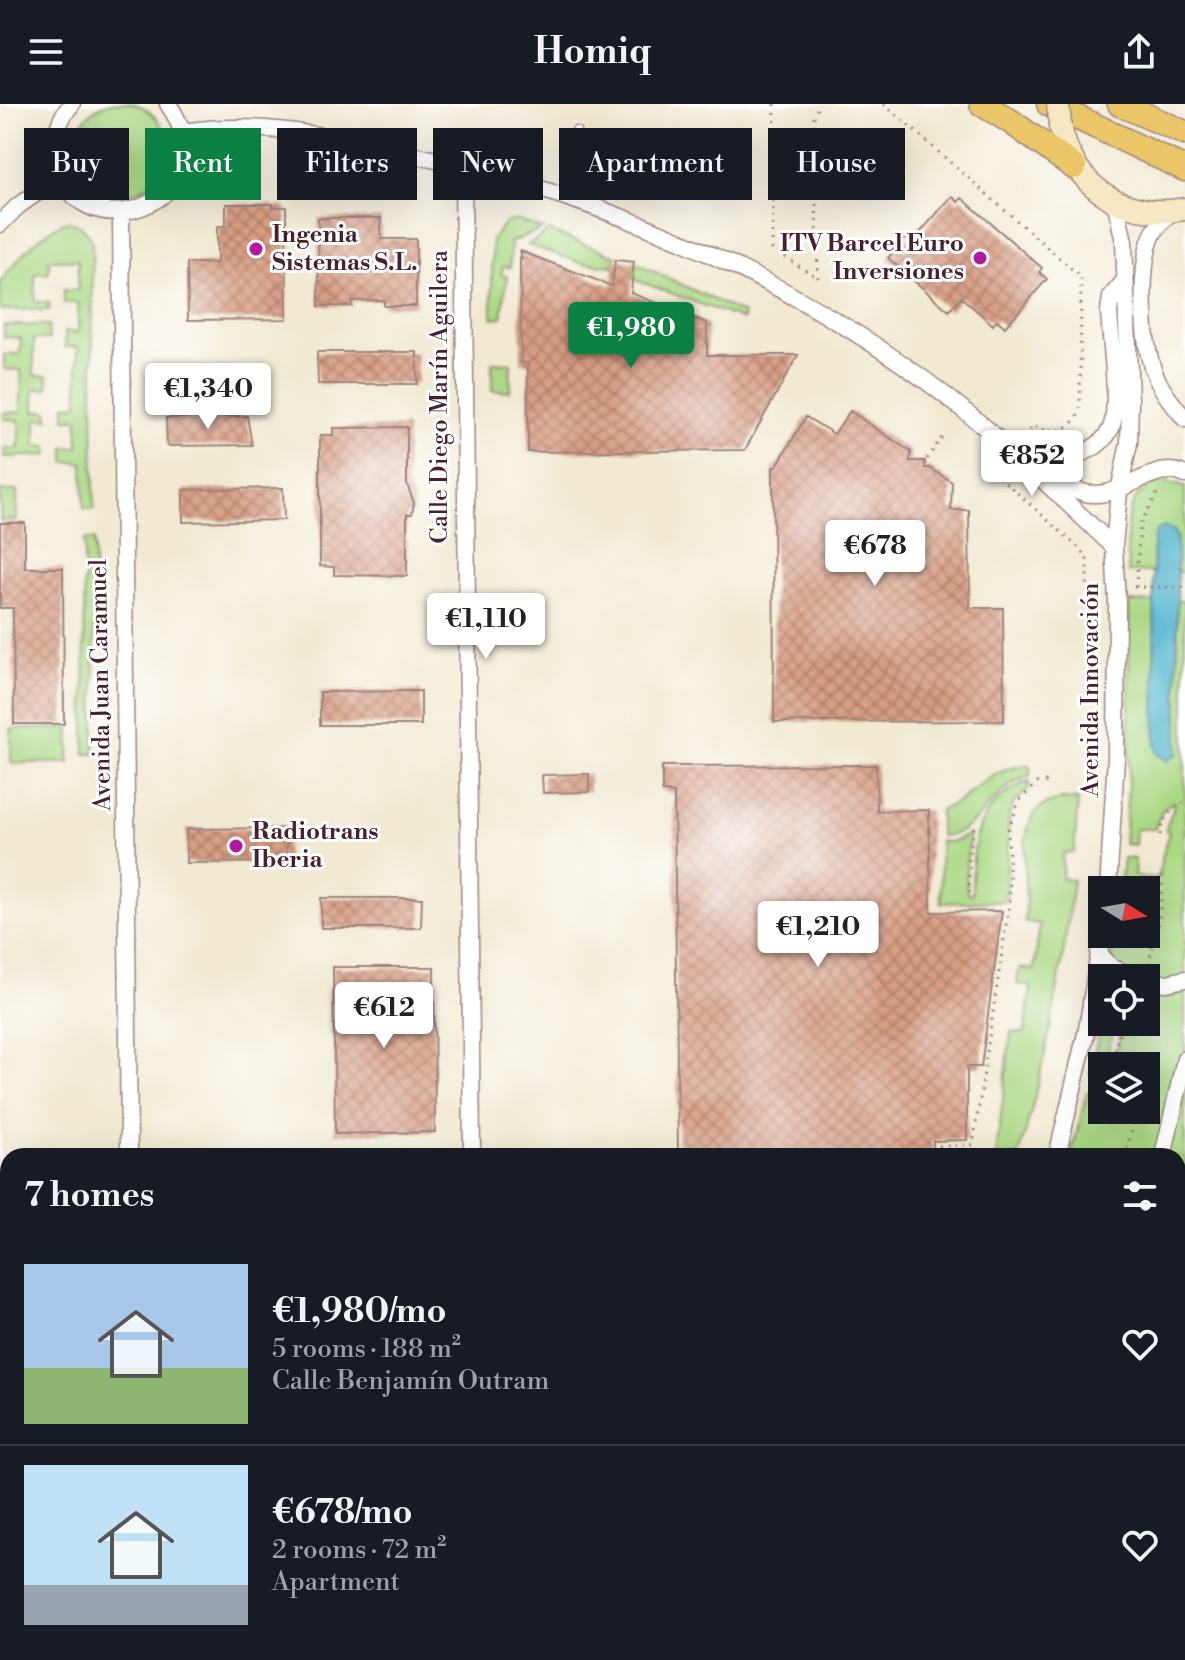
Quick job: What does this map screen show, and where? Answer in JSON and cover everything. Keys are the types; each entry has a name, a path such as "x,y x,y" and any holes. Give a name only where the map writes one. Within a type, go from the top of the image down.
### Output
{"main road":[{"path":"982,104 1074,167"},
{"path":"1120,104 1185,133"},
{"path":"1056,111 1185,169"}],"street":[{"path":"168,104 181,128"},
{"path":"58,128 66,106"},
{"path":"1056,111 1074,167 1091,185 1133,208 1178,210"},
{"path":"261,132 366,144 433,160"},
{"name":"Avenida Innovación","path":"1109,876 1116,758 1117,601 1114,547 1119,491 1129,443 1130,400 1122,224 1110,198"},
{"path":"0,224 27,200"},
{"path":"83,200 109,212 121,213 149,205 155,200"},
{"name":"Calle Diego Marín Aguilera","path":"463,200 472,1148"},
{"path":"578,200 684,242 806,302 895,359 975,419 1114,547"},
{"path":"1178,210 1154,230 1145,259 1147,333 1159,385 1185,419"},
{"name":"Avenida Juan Caramuel","path":"121,213 129,1148"},
{"path":"1020,444 1063,456 1072,455 1097,447 1110,430 1115,411 1109,311 1111,297 1124,281"},
{"path":"975,419 1020,444 1075,490 1119,491 1160,471 1185,475"},
{"path":"1059,1148 1087,1029 1100,948"},
{"path":"1099,953 1108,964"},
{"path":"1160,981 1167,983 1185,979"},
{"path":"1165,1148 1185,1059"}],"path":[{"path":"775,104 772,249 818,278 814,117 819,104"},
{"path":"884,104 1081,277 1080,410 1077,421 1069,428 1045,431 1033,426"},
{"path":"927,459 944,434"},
{"path":"1160,471 1161,487 1140,524 1136,587 1185,587"},
{"path":"996,474 1080,549 1087,558 1087,591"},
{"path":"939,1146 973,1145 1010,899 1008,830 1019,801 1037,783 1051,781"},
{"path":"1160,835 1164,819 1185,802"},
{"path":"969,893 969,856 974,826"},
{"path":"1147,964 1159,922 1163,873"},
{"path":"1127,1148 1134,1124"}],"green space":[{"path":"121,102 147,110 162,128 145,128 145,187 129,193 129,128 80,128 95,110"},
{"path":"516,220 543,229 511,242 510,267 503,267 501,275 507,276 502,317 492,318 492,239 505,223"},
{"path":"67,221 84,228 92,243 94,509 84,509 83,463 65,462 65,448 78,447 78,419 65,419 65,405 78,404 78,347 65,347 65,332 78,332 78,303 64,303 64,290 78,290 78,260 49,260 49,273 35,274 35,302 49,303 49,310 0,310 0,282 39,239"},
{"path":"549,231 616,256 614,266 582,263 528,245"},
{"path":"634,262 744,314 743,320 633,279"},
{"path":"4,325 48,325 49,339 34,339 34,375 48,376 48,389 34,389 34,411 48,411 49,419 36,419 36,446 48,447 48,455 4,457 4,448 19,448 19,420 4,419 4,413 21,412 21,370 4,369 4,355 20,354 21,338 4,337"},
{"path":"492,362 511,363 510,391 492,391"},
{"path":"1161,481 1185,487 1185,572 1177,572 1177,537 1153,540 1154,572 1128,572 1128,518 1138,496"},
{"path":"0,491 17,491 17,520 0,520"},
{"path":"84,540 94,540 95,754 85,754"},
{"path":"1177,601 1185,601 1185,1148 1073,1148 1087,1092 1088,1124 1160,1124 1160,1052 1116,1052 1120,1036 1160,1036 1160,964 1111,964 1113,948 1160,948 1160,876 1158,876 1175,802 1164,809 1155,829 1136,829 1135,845 1124,844 1129,772 1129,602 1154,602 1156,753 1178,753"},
{"path":"70,728 69,763 11,763 11,729"},
{"path":"1030,766 1030,776 1003,791 966,828 940,836 940,810 962,799 998,773"},
{"path":"1029,781 1029,788 1014,803 1009,815 1006,901 941,903 940,841 951,842 970,834 966,864 967,894 972,894 976,841 987,813 1011,790"},
{"path":"1062,799 1078,800 1074,852 1063,853 1062,879 1073,880 1069,915 1045,1053 1021,1148 997,1148 1011,1032 1025,1033 1031,987 1017,984 1019,968 1034,970 1040,924 1025,922 1026,837 1034,814 1046,804"},
{"path":"1123,858 1135,859 1134,876 1121,876"},
{"path":"1098,1036 1112,1036 1108,1052 1095,1052"}],"water":[{"path":"1165,527 1173,530 1177,537 1178,753 1167,761 1156,753 1153,540 1157,530"}],"building":[{"name":"ITV Barcel Euro Inversiones","path":"952,196 958,202 962,198 1042,268 1039,272 1047,279 1005,327 997,320 993,325 961,297 949,311 888,258 906,237 911,243"},
{"name":"Ingenia Sistemas S.L.","path":"226,204 286,207 287,319 188,320 187,263 217,263 217,226 226,226"},
{"path":"318,218 381,218 381,239 416,239 416,306 384,306 384,300 352,301 352,306 319,306"},
{"path":"520,251 612,286 615,260 634,262 631,293 707,323 707,355 798,355 745,450 528,452 528,363 521,363"},
{"path":"317,352 417,352 417,384 318,384"},
{"path":"850,411 911,452 910,461 925,461 925,468 952,482 951,510 969,510 970,608 1003,608 1004,721 774,722 773,467 776,467 806,417 834,434"},
{"path":"247,416 252,445 167,446 166,418"},
{"path":"407,427 407,484 414,503 412,514 407,514 407,576 334,575 334,567 320,566 320,435 333,435 333,428"},
{"path":"283,488 284,520 183,522 183,490"},
{"path":"0,523 25,523 25,568 63,568 64,724 14,724 13,608 0,608"},
{"path":"421,691 421,725 320,725 320,692"},
{"path":"876,765 877,811 929,810 931,912 1002,911 981,1067 967,1067 967,1140 933,1141 933,1148 678,1148 674,793 662,792 662,766"},
{"path":"589,774 589,792 543,793 542,775"},
{"name":"Radiotrans Iberia","path":"286,828 287,862 186,863 186,829"},
{"path":"321,898 422,898 421,928 321,928"},
{"path":"333,967 434,967 435,1132 335,1134"}],"place":[{"name":"Ingenia Sistemas S.L.","path":"256,249"},
{"name":"ITV Barcel Euro Inversiones","path":"980,258"},
{"name":"Radiotrans Iberia","path":"236,846"}]}
